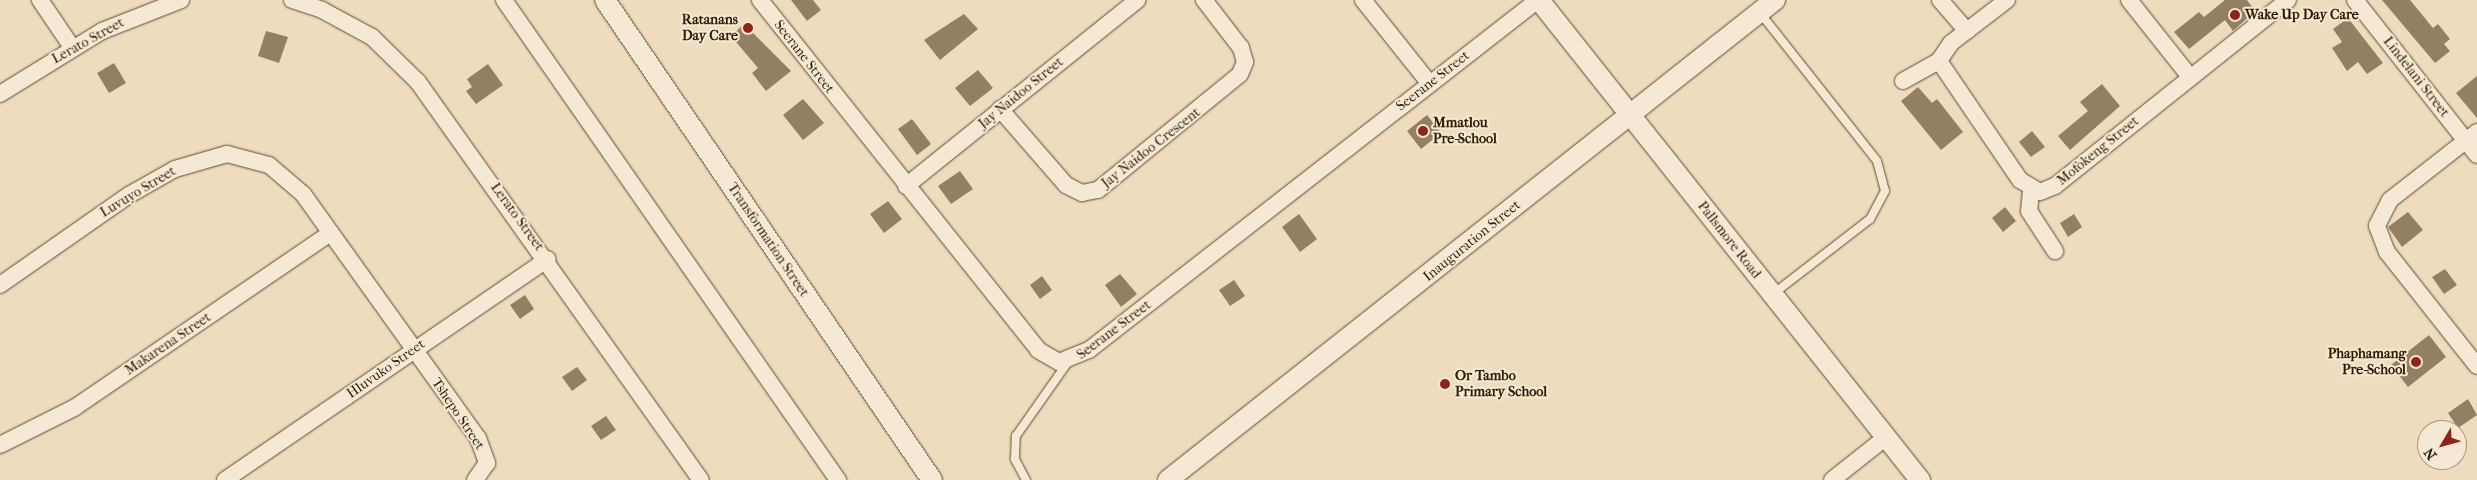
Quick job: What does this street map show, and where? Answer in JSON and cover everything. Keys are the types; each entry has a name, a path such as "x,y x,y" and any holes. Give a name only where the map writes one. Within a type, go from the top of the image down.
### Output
{"street":[{"path":"40,0 72,47"},
{"name":"Lerato Street","path":"0,94 72,47 128,18 181,0"},
{"name":"Lerato Street","path":"292,0 348,23 391,51 418,82 548,259 701,480"},
{"path":"504,0 838,480"},
{"name":"Transformation Street","path":"605,0 932,480"},
{"name":"Seerane Street","path":"760,0 1038,350 1048,358 1068,362 1089,350 1539,0"},
{"name":"Jay Naidoo Street","path":"906,186 1137,0"},
{"name":"Jay Naidoo Crescent","path":"1000,109 1066,186 1082,193 1098,190 1240,74 1245,62 1241,48 1204,0"},
{"path":"1363,0 1430,84"},
{"name":"Pallsmore Road","path":"1539,0 1771,295 1920,480"},
{"name":"Inauguration Street","path":"1168,480 1776,0"},
{"path":"1940,0 1967,32"},
{"path":"1904,81 1939,61 1967,32 2007,0"},
{"path":"2129,0 2190,77"},
{"name":"Mofokeng Street","path":"2031,190 2040,192 2055,186 2288,0"},
{"name":"Lindelani Street","path":"2354,0 2471,136 2477,155"},
{"path":"1939,61 2020,180 2031,190 2029,211 2055,251"},
{"path":"2471,136 2390,200 2377,219 2387,252 2477,366"},
{"name":"Luvuyo Street","path":"0,285 137,190 210,157 248,156 269,165 302,194 413,350"},
{"name":"Makarena Street","path":"0,445 74,408 331,233"},
{"name":"Hluvuko Street","path":"225,480 548,259"},
{"name":"Tshepo Street","path":"413,350 484,448 487,463 475,480"},
{"path":"1832,480 1885,438"}],"lane":[{"path":"1760,13 1877,161 1885,191 1870,220 1771,295"},
{"path":"1026,480 1016,459 1016,436 1068,362"}],"building":[{"path":"791,0 813,0 821,10 807,21"},
{"path":"2225,0 2247,0 2255,11 2233,31 2225,20 2189,49 2174,32 2199,12 2204,17"},
{"path":"2382,0 2410,0 2433,28 2438,24 2450,39 2444,44 2450,51 2435,63"},
{"path":"964,14 978,29 940,60 924,40"},
{"path":"2348,18 2383,63 2367,74 2358,62 2347,71 2332,48 2342,42 2333,29"},
{"path":"744,24 791,71 766,91 752,73 758,68 731,36"},
{"path":"266,31 288,37 279,63 258,56"},
{"path":"114,63 126,83 109,93 97,73"},
{"path":"488,64 503,85 476,104 466,91 472,87 467,79"},
{"path":"978,70 993,88 970,106 955,88"},
{"path":"2477,76 2477,118 2456,93"},
{"path":"2102,84 2120,106 2070,150 2058,136 2088,111 2080,102"},
{"path":"1918,87 1932,103 1937,99 1963,132 1941,150 1901,101"},
{"path":"803,99 824,123 803,140 783,115"},
{"name":"Mmatlou Pre-School","path":"1427,115 1441,133 1421,149 1407,131"},
{"path":"912,119 931,144 917,155 898,129"},
{"path":"2032,131 2045,147 2031,157 2019,142"},
{"path":"960,171 973,189 951,204 938,186"},
{"path":"888,201 902,219 884,233 870,214"},
{"path":"2005,207 2016,221 2003,232 1992,218"},
{"path":"2408,212 2423,230 2402,247 2388,227"},
{"path":"1299,214 1317,239 1300,252 1282,227"},
{"path":"2074,214 2082,227 2068,237 2060,223"},
{"path":"2445,269 2457,285 2444,294 2432,277"},
{"path":"1120,274 1137,294 1121,307 1105,285"},
{"path":"1042,276 1052,290 1040,299 1030,285"},
{"path":"1234,280 1245,296 1230,306 1219,290"},
{"path":"525,295 534,309 520,319 510,305"},
{"name":"Phaphamang Pre-School","path":"2429,335 2446,357 2408,387 2391,365"},
{"path":"577,367 587,380 572,391 562,377"},
{"path":"2468,399 2477,415 2467,422 2467,420 2453,420 2448,413"},
{"path":"606,416 616,430 601,440 591,426"}],"place":[{"name":"Wake Up Day Care","path":"2235,15"},
{"name":"Ratanans Day Care","path":"748,28"},
{"name":"Mmatlou Pre-School","path":"1423,131"},
{"name":"Phaphamang Pre-School","path":"2416,362"},
{"name":"Or Tambo Primary School","path":"1445,384"}]}
